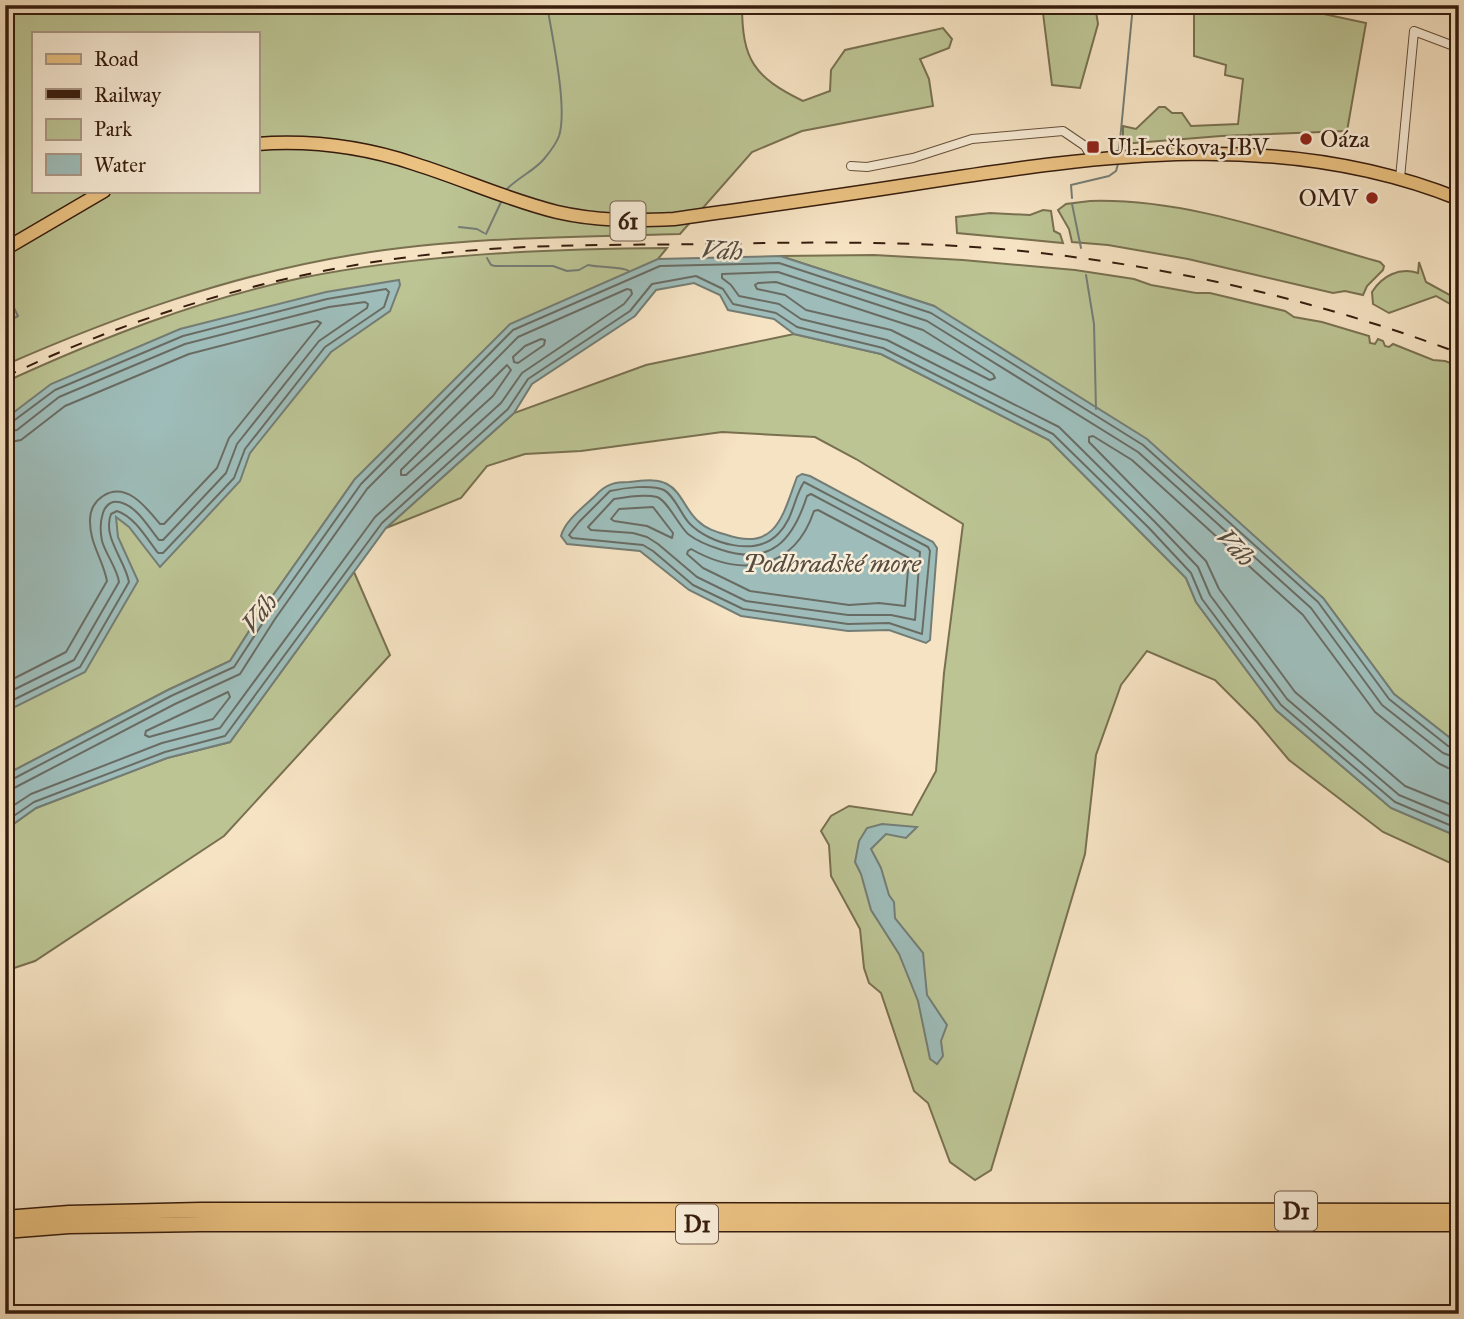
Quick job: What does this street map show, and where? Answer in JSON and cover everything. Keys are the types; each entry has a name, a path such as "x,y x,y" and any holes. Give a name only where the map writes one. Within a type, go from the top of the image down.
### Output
{"highway":[{"name":"D1","path":"5,1218 69,1213 201,1210 1457,1218"},
{"name":"D1","path":"5,1231 69,1226 200,1224 1457,1218"}],"main road":[{"name":"61","path":"259,144 287,142 383,154 418,164 520,202 588,218 628,221 674,219 1092,158 1171,153 1312,159 1400,178 1459,199"},
{"path":"5,249 102,192"}],"street":[{"path":"1400,178 1414,31 1459,48"},
{"path":"851,166 867,167 913,158 972,139 1063,131 1085,146 1092,158"}],"green space":[{"path":"5,5 742,5 745,40 754,65 773,84 803,101 830,91 831,70 845,50 943,28 952,39 949,48 920,59 929,79 933,106 802,131 752,152 680,234 474,241 352,255 307,263 219,286 89,330 5,365"},
{"path":"1042,5 1095,5 1098,24 1080,88 1052,85"},
{"path":"1194,5 1282,5 1366,23 1347,131 1221,136 1123,144 1123,126 1136,129 1159,107 1165,107 1172,113 1182,113 1191,126 1238,124 1243,79 1225,75 1226,65 1194,56"},
{"path":"1090,201 1127,202 1200,212 1273,230 1380,262 1384,266 1363,295 1345,291 1333,293 1188,259 1108,245 1072,242 1069,229 1058,210 1066,204"},
{"path":"1043,210 1051,211 1054,231 1060,234 1063,243 957,233 956,217 990,213 1030,215"},
{"path":"667,248 658,259 355,479 230,661 168,690 5,775 5,382 77,350 187,309 301,278 392,263 484,254"},
{"path":"874,255 1075,270 1134,279 1151,285 1196,293 1210,293 1285,311 1294,317 1369,336 1370,343 1375,344 1378,339 1383,341 1385,346 1393,344 1433,360 1459,366 1459,745 1394,694 1323,598 934,306 780,256"},
{"path":"1419,262 1426,282 1459,300 1459,309 1436,296 1389,313 1373,304 1372,292 1381,281 1398,272 1418,273"},
{"path":"794,334 881,354 1049,440 1186,578 1196,602 1276,710 1391,808 1459,837 1459,867 1383,832 1289,760 1257,722 1215,680 1147,651 1121,685 1096,755 1085,854 991,1170 975,1180 950,1162 928,1103 914,1091 881,993 869,983 864,968 860,929 831,876 829,845 821,831 831,816 849,806 912,815 936,771 944,673 963,524 815,437 722,432 581,451 525,454 487,466 461,498 386,528 514,413 646,365"},
{"path":"354,572 390,655 224,836 35,961 5,971 5,830 36,808 167,758 230,742"}],"water":[{"name":"Váh","path":"780,256 934,306 1147,439 1323,598 1394,694 1459,745 1459,837 1391,808 1276,710 1196,602 1186,578 1049,440 881,354 794,334 774,319 728,310 720,295 694,283 656,290 635,316 532,384 514,413 386,528 230,742 167,758 36,808 5,830 5,775 168,690 230,661 355,479 510,324 658,259"},
{"path":"399,280 400,285 390,311 331,352 250,453 240,481 160,567 129,527 116,517 118,537 138,581 85,672 5,712 5,419 51,384 180,329 326,292"},
{"name":"Podhradské more","path":"802,474 933,542 937,548 930,640 926,643 889,630 848,631 741,616 689,590 640,551 567,544 561,536 571,519 603,488 615,483 649,480 663,482 672,487 694,517 708,528 744,539 757,538 776,526 797,477"},
{"path":"882,824 917,827 906,838 886,834 871,849 894,902 895,918 923,953 927,995 947,1025 941,1041 943,1056 937,1064 930,1059 918,1001 899,954 871,910 855,862 859,841 867,828"}],"waterway":[{"path":"506,190 540,163 559,136 562,108 547,5"},
{"path":"1119,151 1133,5"},
{"path":"1072,198 1071,185 1109,176 1116,171 1118,164"},
{"path":"486,234 501,202"},
{"path":"1072,204 1081,248"},
{"path":"459,227 477,229 484,233"},
{"path":"487,258 491,265 495,266 553,266 567,271 579,270 588,265 629,271"},
{"path":"1086,275 1094,324 1096,409"},
{"path":"5,290 18,316 5,323"}],"railway":[{"path":"5,377 115,330 228,293 286,279 345,267 464,251 587,245 892,243 965,246 1060,255 1118,263 1234,286 1348,316 1459,353"}],"place":[{"name":"Oáza","path":"1306,139"},
{"name":"Ul.Lečkova,IBV","path":"1093,147"},
{"name":"OMV","path":"1372,198"}]}
